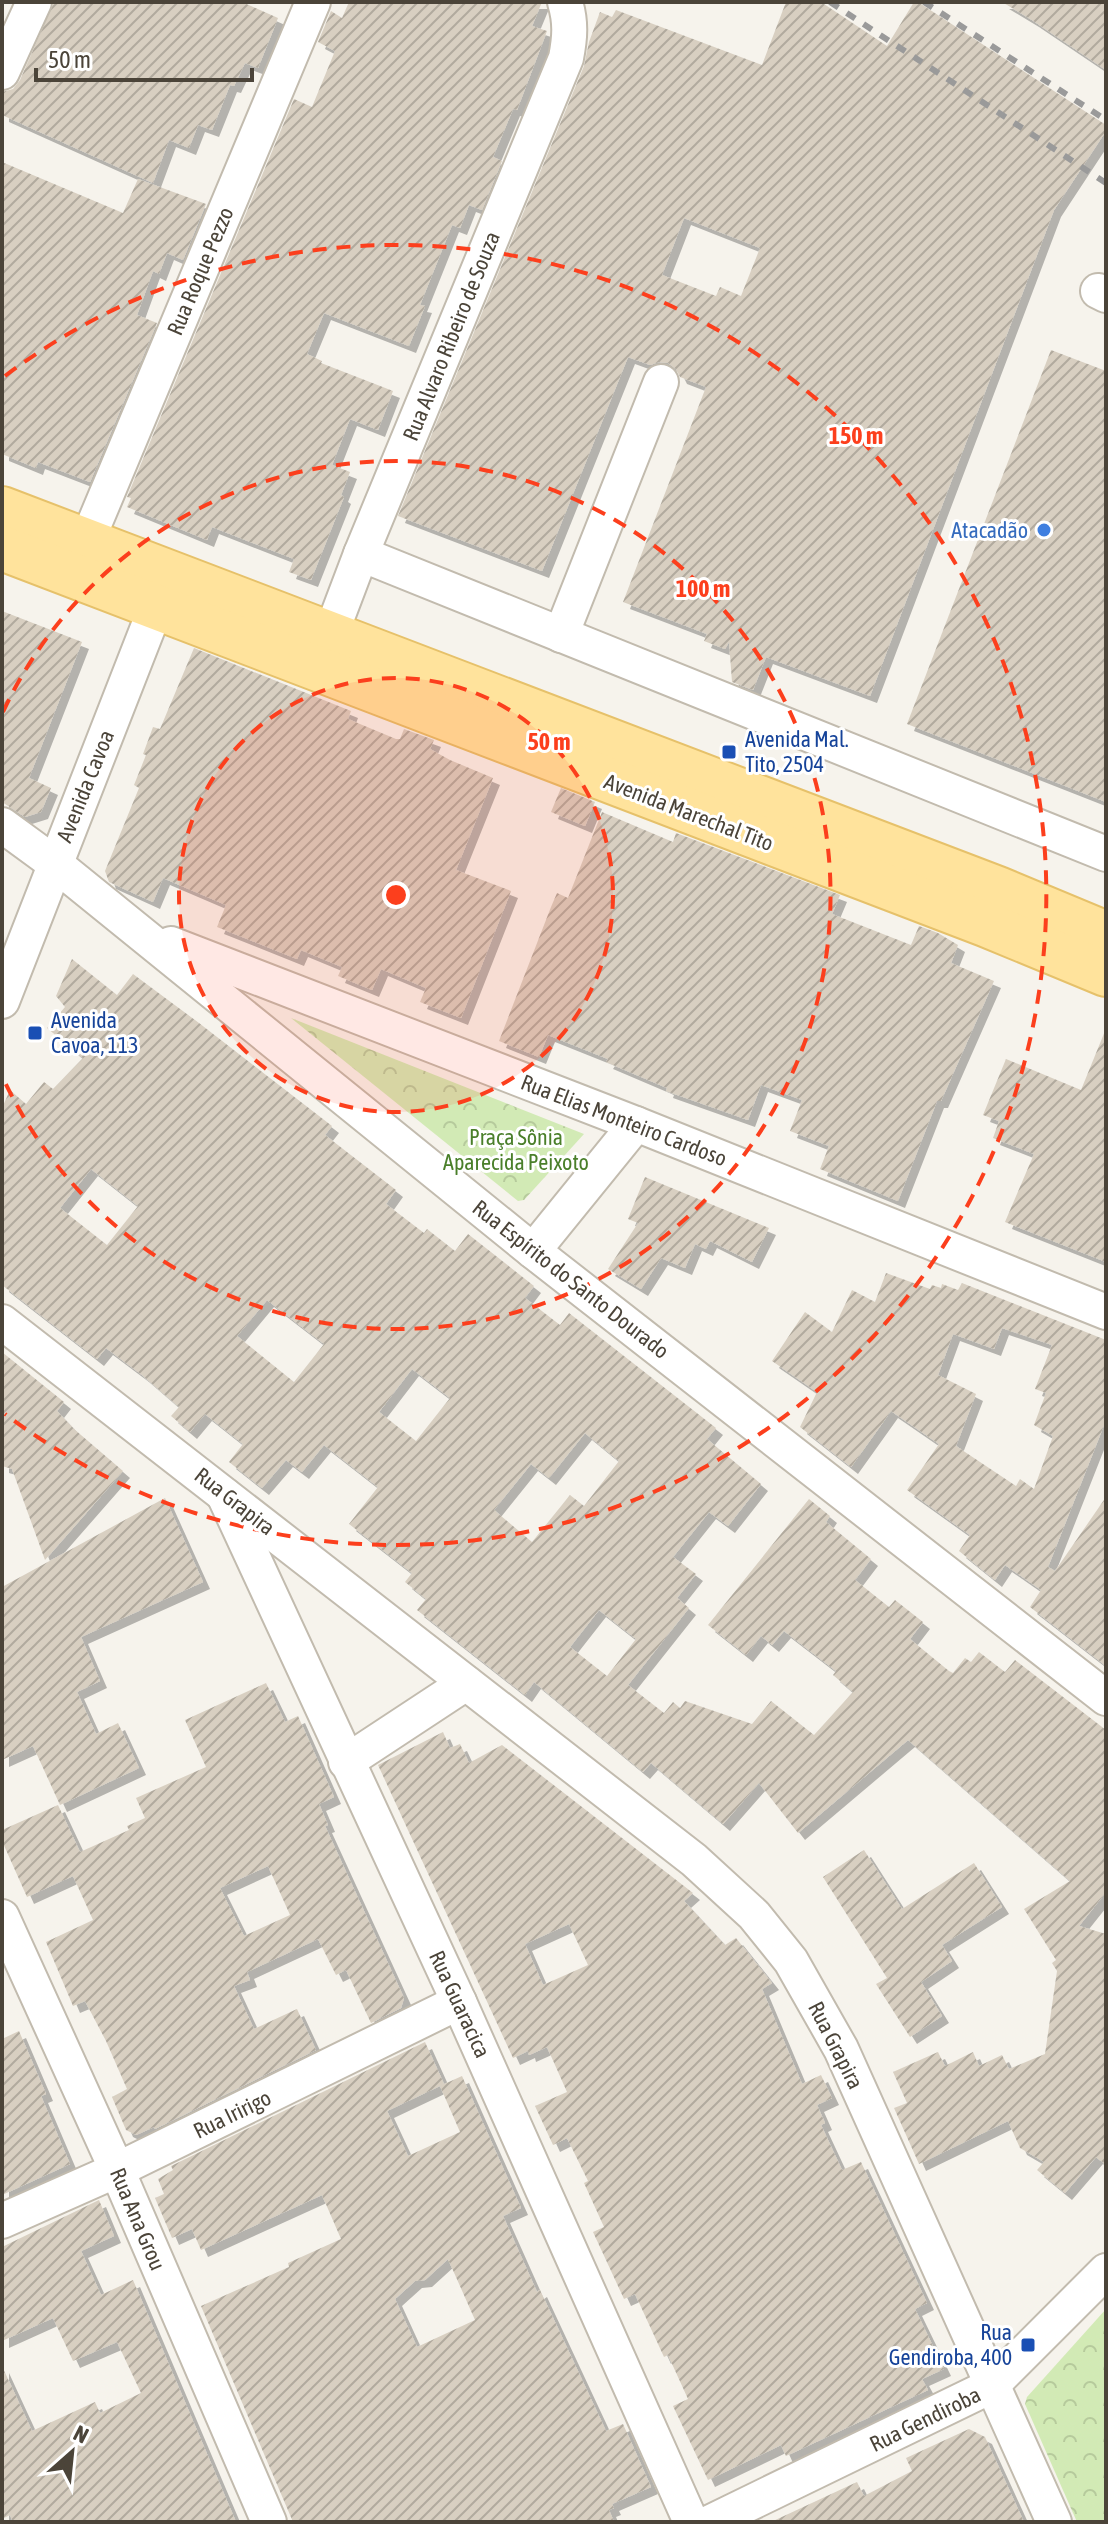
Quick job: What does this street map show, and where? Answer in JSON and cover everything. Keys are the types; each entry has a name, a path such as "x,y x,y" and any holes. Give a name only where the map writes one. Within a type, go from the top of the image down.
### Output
{"main road":[{"name":"Avenida Marechal Tito","path":"2,509 87,541 163,589"},
{"name":"Avenida Marechal Tito","path":"2,548 163,589 324,651 1106,974"},
{"name":"Avenida Marechal Tito","path":"324,651 998,889 1106,934"}],"street":[{"path":"2,72 34,2"},
{"name":"Rua Roque Pezzo","path":"87,541 313,2"},
{"name":"Rua Alvaro Ribeiro de Souza","path":"324,651 566,58 570,19 565,2"},
{"path":"561,635 661,382"},
{"path":"361,554 1106,854"},
{"name":"Avenida Cavoa","path":"2,1001 163,589"},
{"name":"Rua Espírito do Santo Dourado","path":"2,825 54,863 533,1251 1106,1698"},
{"name":"Rua Elias Monteiro Cardoso","path":"140,933 636,1124 1106,1312"},
{"path":"533,1251 636,1124"},
{"name":"Rua Grapira","path":"2,1322 222,1490 694,1860 754,1915 791,1961 841,2049 1054,2522"},
{"name":"Rua Guaracica","path":"222,1490 459,2002 691,2522"},
{"path":"346,1762 466,1683"},
{"name":"Rua Ana Grou","path":"2,1917 117,2170 269,2522"},
{"name":"Rua Iririgo","path":"2,2221 117,2170 459,2002"},
{"name":"Rua Gendiroba","path":"711,2522 991,2386 1106,2271"}],"green space":[{"name":"Praça Sônia Aparecida Peixoto","path":"291,1018 584,1134 524,1200 518,1201"},
{"path":"1106,2309 1106,2522 1077,2522 1025,2404 1027,2397"}],"building":[{"path":"54,2 242,2 278,18 258,68 245,63 234,86 230,85 212,130 198,125 189,148 169,140 153,183 2,115 2,92 13,89 20,80"},
{"path":"349,2 542,2 532,26 547,31 517,110 513,109 493,157 502,161 482,210 469,205 460,228 452,225 420,305 425,306 409,346 324,313 307,354 321,363 393,391 378,430 350,419 332,465 350,472 341,495 344,497 311,580 289,572 294,559 212,527 207,540 127,507 131,498 127,497 294,99 312,107 335,51 318,42 331,11 342,18"},
{"path":"786,2 821,2 887,46 914,2 918,2 1106,125 1106,131 1054,210 870,696 766,657 753,690 732,682 729,642 725,649 704,641 707,634 623,602 706,387 680,377 668,363 650,365 628,357 542,571 398,516 584,66 600,12 612,17 616,10 762,65","holes":["684,218 760,248 741,296 720,287 716,296 662,275"]},
{"path":"1002,2 1106,2 1106,70 1032,20"},
{"path":"2,162 123,213 138,179 206,204 183,260 167,253 159,274 153,271 137,315 157,323 90,482 38,462 36,468 2,454"},
{"name":"Atacadão","path":"1051,350 1106,371 1106,802 907,724"},
{"path":"2,611 82,642 29,778 51,788 41,812 25,817 2,802"},
{"path":"194,648 351,711 348,719 396,739 400,739 404,729 434,740 430,749 493,778 456,870 511,891 461,1018 420,1002 426,988 381,969 372,990 338,976 342,967 301,950 297,959 217,927 226,905 163,878 153,902 109,882 105,871 139,788 134,785 146,755 143,754 153,727 160,729"},
{"path":"561,788 595,802 585,826 551,812"},
{"path":"602,812 673,842 676,833 840,895 832,914 911,945 919,926 938,933 958,945 951,963 994,981 941,1101 937,1101 898,1201 820,1169 829,1146 790,1131 802,1100 761,1085 748,1120 666,1091 667,1088 606,1062 608,1059 548,1035 539,1057 499,1041 557,893 568,898"},
{"path":"72,959 117,995 133,974 332,1126 325,1135 396,1190 386,1204 424,1233 427,1229 455,1251 468,1234 534,1286 525,1298 560,1325 569,1313 716,1428 707,1439 761,1484 728,1526 709,1512 673,1557 696,1574 677,1598 689,1608 628,1685 664,1713 673,1702 680,1708 685,1701 752,1724 771,1701 814,1735 853,1692 833,1675 836,1671 784,1631 772,1645 761,1636 746,1655 708,1625 809,1499 830,1516 826,1522 871,1559 855,1580 889,1607 895,1600 923,1622 910,1639 949,1671 953,1673 965,1658 971,1662 979,1652 1005,1672 1015,1660 1106,1730 1106,1892 1079,1926 1106,1934 1106,2165 1096,2157 1065,2193 1037,2170 1044,2162 1020,2148 1008,2121 919,2164 894,2108 907,2103 893,2072 938,2052 945,2066 973,2052 979,2066 1002,2055 1009,2069 1045,2054 1057,1971 1052,1963 1056,1960 1024,1909 1070,1881 908,1740 798,1833 759,1783 723,1824 651,1763 643,1772 534,1682 525,1695 417,1610 426,1599 405,1582 412,1573 349,1524 378,1487 324,1445 302,1472 286,1460 262,1488 229,1462 243,1444 205,1414 190,1432 171,1416 179,1407 142,1375 106,1348 97,1359 2,1285 2,1108 10,1090 26,1104 44,1082 53,1089 83,1058 47,1028 65,1007 56,996","holes":["91,1169 138,1206 107,1245 60,1208","267,1300 324,1344 294,1382 237,1336","412,1369 450,1398 416,1441 379,1412","585,1433 619,1461 584,1506 570,1495 532,1542 494,1510 531,1464 549,1478","599,1610 636,1639 607,1676 570,1647"]},
{"path":"1105,1031 1106,1262 1005,1222 1034,1154 993,1138 999,1121 983,1115 1006,1059 1081,1090"},
{"path":"645,1177 769,1228 752,1262 710,1241 706,1249 695,1244 685,1268 661,1258 641,1289 608,1269 638,1223 628,1219"},
{"path":"886,1273 930,1289 932,1285 941,1288 942,1284 958,1290 962,1283 1106,1340 1106,1420 1048,1567 1055,1571 1106,1497 1106,1666 1030,1607 1041,1590 1005,1565 995,1580 959,1551 970,1535 907,1490 939,1444 891,1411 851,1467 800,1427 817,1392 772,1361 805,1312 832,1332 852,1290 875,1302","holes":["1002,1328 1052,1345 1035,1389 1046,1393 1034,1425 1053,1436 1034,1489 1020,1479 1016,1486 956,1446 976,1394 938,1375 953,1334 994,1349"]},
{"path":"2,1352 64,1402 57,1411 123,1471 45,1560 12,1469 2,1466"},
{"path":"165,1498 203,1582 81,1637 100,1681 77,1692 96,1734 118,1723 139,1768 60,1805 33,1746 2,1760 2,1587"},
{"path":"266,1683 285,1722 298,1716 334,1797 319,1804 328,1825 325,1826 404,1998 401,2008 371,2023 346,1970 336,1975 318,1939 247,1972 250,1980 234,1986 254,2029 297,2009 316,2050 155,2129 136,2135 126,2130 112,2097 127,2089 106,2041 85,2001 73,2006 46,1942 93,1920 73,1876 27,1897 2,1841 2,1830 58,1805 80,1852 129,1830 127,1826 145,1818 136,1798 206,1767 185,1720","holes":["268,1866 290,1915 244,1936 220,1888"]},
{"path":"443,1732 450,1748 460,1744 469,1763 502,1745 693,1893 684,1901 725,1945 736,1938 772,1983 762,1989 802,2084 821,2075 832,2098 817,2105 825,2123 821,2125 842,2170 861,2162 927,2303 915,2309 944,2369 922,2379 928,2390 786,2456 781,2445 708,2480 673,2406 688,2399 668,2355 664,2357 635,2294 624,2299 593,2232 604,2227 584,2183 588,2181 567,2138 553,2145 535,2106 567,2092 547,2047 513,2058 378,1765","holes":["569,1924 588,1965 543,1985 525,1944"]},
{"path":"864,1850 902,1909 974,1863 1002,1907 942,1945 952,1961 921,1982 942,2016 910,2037 876,1984 887,1978 823,1877"},
{"path":"19,2031 46,2094 41,2096 70,2164 2,2195 2,2039"},
{"path":"425,2042 444,2084 387,2111 408,2156 460,2132 440,2086 462,2076 521,2208 503,2216 537,2292 540,2290 606,2431 623,2424 651,2487 612,2504 614,2508 609,2510 614,2522 293,2522 201,2306 289,2267 288,2263 341,2239 322,2195 201,2250 192,2229 172,2238 155,2198 164,2194 158,2179 173,2170 171,2166","holes":["448,2259 475,2320 417,2347 395,2299 415,2281 425,2280"]},
{"path":"99,2200 114,2236 81,2251 101,2295 133,2280 236,2522 13,2522 10,2515 2,2519 2,2366 32,2431 95,2402 100,2413 141,2393 117,2342 73,2361 53,2318 2,2341 2,2247"},
{"path":"969,2429 985,2437 1024,2522 771,2522 857,2482 864,2496 912,2471 906,2458"}],"railway":[{"path":"830,2 1106,183"},
{"path":"924,2 1106,120"}],"place":[{"name":"Atacadão","path":"1044,530"},
{"name":"Avenida Mal. Tito, 2504","path":"729,752"},
{"name":"Avenida Cavoa, 113","path":"35,1033"},
{"name":"Rua Gendiroba, 400","path":"1028,2345"}]}
